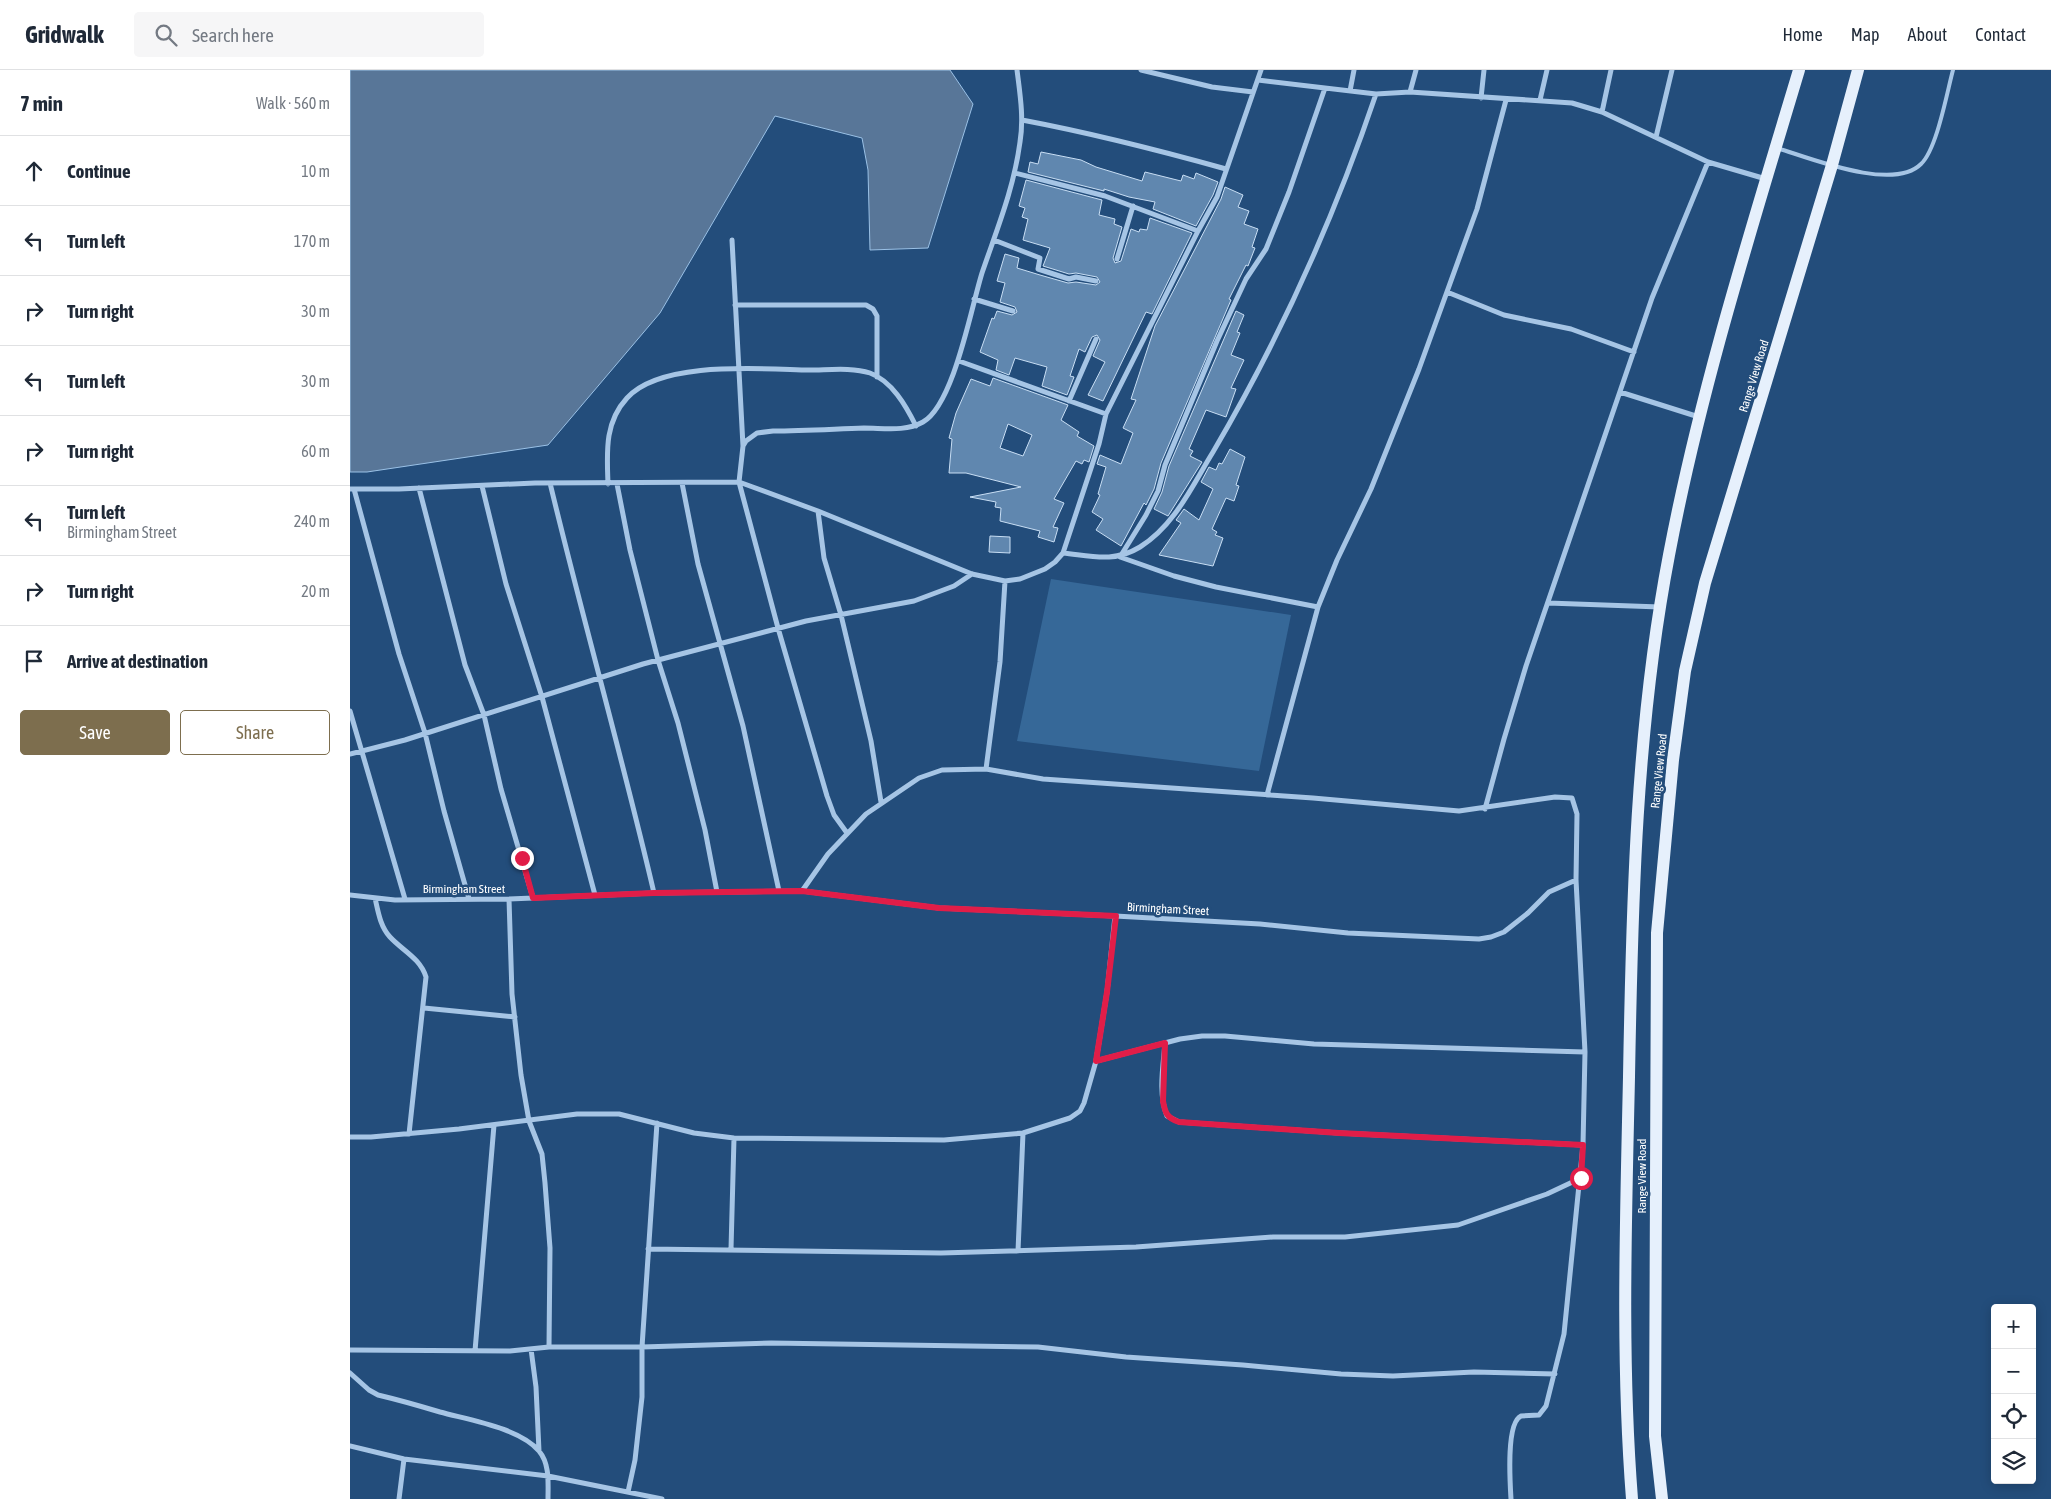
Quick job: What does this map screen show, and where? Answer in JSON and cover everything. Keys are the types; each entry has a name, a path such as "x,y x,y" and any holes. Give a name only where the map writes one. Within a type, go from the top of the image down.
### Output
{"main road":[{"name":"Range View Road","path":"1632,1499 1628,1437 1626,1218 1632,926 1642,754 1668,557 1700,417 1713,364 1799,70"},
{"name":"Range View Road","path":"1662,1499 1654,1436 1658,933 1672,760 1684,671 1705,583 1832,165 1858,70"}],"street":[{"path":"743,446 750,437 757,433 879,428 902,429 916,426 930,418 936,411 959,361 974,299 1015,173 1022,120 1017,70"},
{"path":"1141,70 1212,87 1253,92"},
{"path":"469,899 444,811 425,733 399,654 352,489 739,482 818,511 972,574 1005,581 1020,579 1045,569 1063,553 1099,444 1106,414 1198,230 1218,197 1261,70"},
{"path":"1350,91 1354,70"},
{"path":"1410,92 1416,70"},
{"path":"1481,98 1484,70"},
{"path":"1540,100 1547,70"},
{"path":"1602,112 1611,70"},
{"path":"1656,137 1672,70"},
{"path":"1258,80 1376,94 1410,92 1572,103 1602,112 1708,162 1766,179"},
{"path":"1120,557 1146,515 1158,491 1165,465 1218,341 1246,279 1266,249 1289,192 1325,88"},
{"path":"1120,557 1141,546 1167,524 1180,507 1242,402 1283,319 1324,227 1356,151 1376,94"},
{"path":"1267,795 1318,607 1337,560 1371,488 1419,369 1477,209 1506,100"},
{"path":"1022,120 1143,145 1226,169"},
{"path":"1485,809 1504,739 1548,603 1652,298 1708,162"},
{"path":"1015,173 1105,196 1198,230"},
{"path":"1117,259 1133,206"},
{"path":"732,240 743,446 739,482 778,628 827,796 834,815 847,833"},
{"path":"994,240 1040,258 1038,269 1069,280 1076,277 1096,281"},
{"path":"1447,292 1504,315 1571,329 1634,352"},
{"path":"974,299 1013,311"},
{"path":"736,305 866,305 873,309 877,316 877,376"},
{"path":"1069,401 1096,339"},
{"path":"959,361 1106,414"},
{"path":"608,484 607,445 610,425 618,409 628,396 646,384 680,374 709,370 739,369 854,370 877,376 883,380 905,404 916,426"},
{"path":"1620,392 1700,417"},
{"path":"682,483 698,564 743,726 779,891"},
{"path":"550,484 599,679 626,772 654,893"},
{"path":"617,484 630,550 658,660 681,733 705,830 716,892"},
{"path":"482,486 506,584 542,697 595,896"},
{"path":"419,488 465,665 484,715 501,789 533,898"},
{"path":"818,511 824,558 871,741 881,802"},
{"path":"1063,553 1104,558 1120,557 1199,583 1318,607"},
{"path":"350,754 484,715 658,660 778,628 914,601 954,586 972,574"},
{"path":"986,769 1000,662 1005,581"},
{"path":"1548,603 1661,607"},
{"path":"350,711 405,899"},
{"path":"802,891 828,854 866,814 881,802 920,778 942,770 986,769 1043,780 1267,795 1432,810 1485,809 1539,799 1571,798 1577,814 1576,880 1585,1052 1581,1178 1564,1334 1546,1406 1541,1414 1521,1416 1515,1420 1510,1458 1510,1499"},
{"name":"Birmingham Street","path":"350,895 405,899 509,899 654,893 802,891 939,908 1260,924 1357,933 1479,939 1504,932 1528,913 1549,892 1576,880"},
{"path":"375,898 381,923 389,936 417,959 424,970 426,986 410,1134"},
{"path":"509,899 511,976 521,1075 529,1121 542,1154 546,1183 550,1248 549,1346"},
{"path":"350,1137 371,1138 577,1114 611,1114 657,1123 694,1134 734,1138 944,1140 1023,1134 1070,1118 1080,1111 1088,1092 1096,1061 1116,916"},
{"path":"424,1008 515,1017"},
{"path":"1096,1061 1165,1043 1202,1036 1225,1036 1314,1044 1585,1052"},
{"path":"1165,1043 1162,1083 1164,1110 1170,1119 1179,1122 1339,1133 1583,1145"},
{"path":"628,1492 635,1460 642,1397 642,1347 657,1123"},
{"path":"475,1351 494,1125"},
{"path":"1018,1250 1023,1134"},
{"path":"731,1249 734,1138"},
{"path":"648,1249 941,1253 1136,1247 1273,1237 1345,1237 1458,1225 1547,1194 1581,1178"},
{"path":"350,1350 475,1351 531,1349 549,1346 642,1347 771,1343 1038,1346 1126,1357 1341,1374 1393,1376 1474,1372 1555,1374"},
{"path":"531,1349 536,1387 539,1451 548,1476 548,1499"},
{"path":"350,1373 369,1390 378,1395 487,1425 519,1437 539,1451"},
{"path":"350,1446 404,1459 548,1476 662,1499"},
{"path":"399,1499 404,1459"}],"lane":[{"path":"1776,148 1870,175 1906,172 1920,165 1926,157 1934,138 1953,70"}],"shaded area":[{"path":"350,70 950,70 973,104 928,248 870,250 868,170 862,138 775,116 660,313 548,445 367,472 350,472"},
{"path":"1051,579 1291,615 1259,771 1017,741"}],"building":[{"path":"1041,152 1081,160 1096,167 1142,181 1145,172 1181,181 1183,175 1194,179 1196,173 1218,182 1196,226 1153,209 1155,202 1028,172 1030,162 1038,164"},
{"path":"1026,180 1102,200 1099,215 1115,219 1114,224 1122,227 1113,258 1115,263 1121,261 1131,229 1139,232 1140,229 1147,230 1150,218 1192,233 1152,314 1146,312 1103,401 1088,395 1105,362 1093,356 1100,340 1097,335 1092,337 1085,352 1079,349 1070,376 1074,377 1067,395 1042,386 1047,367 1015,358 1009,375 996,370 998,360 980,352 992,318 994,319 997,311 1012,315 1017,312 1015,307 1000,302 1005,283 997,281 1005,254 1019,258 1017,268 1040,275 1068,283 1076,282 1096,285 1100,282 1097,277 1076,273 1069,274 1043,266 1050,248 1023,240 1028,219 1022,217 1025,208 1019,206"},
{"path":"1225,187 1243,195 1238,207 1249,211 1244,224 1258,229 1252,247 1255,248 1248,266 1246,265 1229,299 1231,300 1161,463 1154,489 1146,505 1144,503 1121,546 1096,530 1103,519 1092,512 1100,495 1098,494 1106,467 1097,464 1100,455 1121,464 1133,433 1123,428 1136,400 1131,399 1155,326 1221,199"},
{"path":"1236,311 1244,315 1237,332 1240,333 1231,355 1244,360 1231,388 1236,389 1226,417 1206,410 1189,449 1193,451 1190,456 1202,462 1168,516 1154,509 1162,492 1169,466"},
{"path":"993,378 1068,405 1061,420 1079,432 1077,436 1094,446 1089,462 1084,460 1082,464 1076,461 1054,499 1064,503 1053,527 1058,528 1054,542 1038,537 1040,531 1000,521 1001,508 995,507 996,502 970,497 1021,487 966,473 949,473 952,439 949,438 956,413 971,379 990,386","holes":["1008,424 1032,435 1023,456 1000,448"]},
{"path":"1230,449 1245,457 1236,485 1239,486 1234,501 1226,498 1212,529 1217,532 1215,535 1223,538 1213,566 1159,555 1181,523 1176,520 1184,509 1199,520 1213,489 1201,482 1209,467 1216,470 1219,463 1222,464"},
{"path":"990,536 1010,537 1010,553 989,552"}],"route":[{"path":"522,858 533,898 654,893 802,891 939,908 1116,916 1096,1061 1165,1043 1162,1083 1163,1101 1164,1110 1170,1119 1179,1122 1267,1129 1583,1145 1581,1178"}]}
